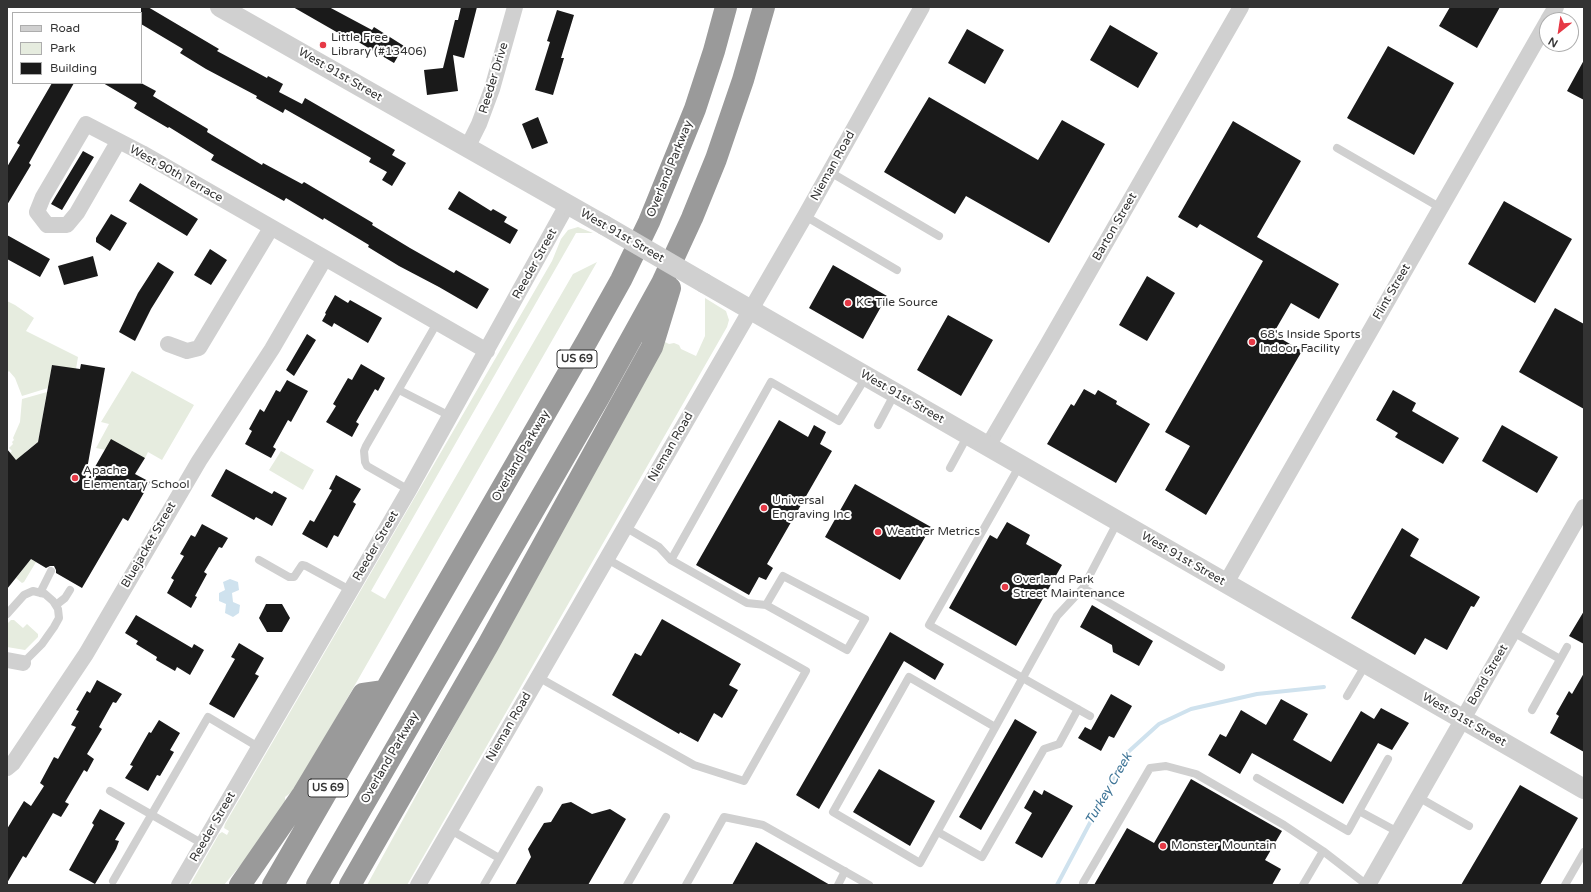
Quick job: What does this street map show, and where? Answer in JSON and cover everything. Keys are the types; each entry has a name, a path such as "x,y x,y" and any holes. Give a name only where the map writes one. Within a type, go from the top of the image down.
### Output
{"highway":[{"name":"Overland Parkway","path":"273,885 621,280 649,222 694,109 714,51 726,7"},
{"name":"Overland Parkway","path":"317,885 599,397 662,283 692,218 716,159 744,80 764,7"},
{"path":"350,885 488,644 652,346 692,218"},
{"path":"240,885 303,794 363,694 384,691"}],"street":[{"name":"West 91st Street","path":"220,7 604,225 1584,789"},
{"name":"Reeder Drive","path":"467,148 479,124 492,88 515,7"},
{"name":"Nieman Road","path":"418,885 449,829 805,216 922,7"},
{"name":"Barton Street","path":"988,446 1241,7"},
{"name":"Flint Street","path":"1226,583 1539,37"},
{"name":"West 90th Terrace","path":"118,142 77,213 67,225 47,225 37,212 43,197 86,124 118,142 142,153 487,351"},
{"name":"Reeder Street","path":"179,885 409,490 568,205"},
{"path":"168,344 187,351 199,348 271,228"},
{"name":"Bluejacket Street","path":"7,768 14,763 86,654 198,461 272,349 325,258"},
{"name":"Bond Street","path":"1367,885 1584,507"},
{"path":"7,660 24,663"}],"lane":[{"path":"1336,148 1440,208"},
{"path":"830,172 939,236"},
{"path":"805,216 897,270"},
{"path":"409,490 367,466 365,462 366,446 437,323"},
{"path":"671,560 771,382 840,421 866,377"},
{"path":"399,390 450,416"},
{"path":"878,426 895,393"},
{"path":"950,468 968,435"},
{"path":"1020,465 929,625 1090,716"},
{"path":"995,727 909,677 833,812 920,863 1057,616 1083,588 1118,521"},
{"path":"625,527 659,547 671,560 747,603 766,605 848,650 865,620 783,576 766,605"},
{"path":"538,677 694,765 744,781 806,671 607,559"},
{"path":"259,560 289,577 294,577 302,565 306,566 350,590"},
{"path":"40,593 51,570"},
{"path":"1083,588 1221,667"},
{"path":"56,605 65,598 70,590"},
{"path":"7,614 24,595 34,592 45,594 53,601 58,609 59,618 54,627 42,644 24,663"},
{"path":"1513,632 1560,659"},
{"path":"1532,710 1567,647"},
{"path":"1347,696 1366,664"},
{"path":"938,832 982,857 1044,749 1059,744 1078,709"},
{"path":"113,881 208,717 260,748"},
{"path":"1257,778 1348,831 1388,759"},
{"path":"1083,883 1150,768 1166,766 1196,774 1284,825 1323,851 1367,885"},
{"path":"484,885 539,790"},
{"path":"110,792 203,844"},
{"path":"1418,797 1469,826"},
{"path":"1359,811 1398,832"},
{"path":"627,885 666,817"},
{"path":"686,885 724,817 763,825 869,885"},
{"path":"449,829 499,858"},
{"path":"1303,885 1323,851"},
{"path":"1565,885 1584,852"},
{"path":"838,885 845,871"}],"green space":[{"path":"578,227 593,233 576,233 371,591 385,599 573,274 597,262 324,739 293,791 285,797 285,804 265,836 224,885 190,885 219,834 222,832 227,835 229,831 224,828 225,824 552,261 561,239 568,230"},
{"path":"705,298 726,311 729,320 727,327 407,885 367,885 665,342 679,345 681,349 696,356 705,336"},
{"path":"7,301 34,318 26,331 78,357 76,369 52,365 48,388 22,396 15,378 9,371 7,373"},
{"path":"132,371 194,405 162,460 148,452 145,458 96,448 109,424 101,422"},
{"path":"47,392 38,442 25,452 27,456 16,460 10,453 12,451 9,448 13,444 13,438 20,422 22,399"},
{"path":"281,451 314,470 303,490 269,470"},
{"path":"31,559 36,562 22,583 16,578"},
{"path":"11,620 14,620 23,628 27,624 38,634 38,637 25,650 7,647 7,624"}],"water":[{"path":"230,579 238,582 239,590 232,593 233,602 240,605 239,613 233,617 225,613 226,604 219,601 219,593 225,590 223,582"}],"building":[{"path":"141,7 148,7 219,49 217,51 267,78 268,76 283,84 279,92 302,104 305,98 395,150 392,155 406,163 392,186 382,180 387,172 369,162 371,158 285,109 283,113 256,98 257,96 206,69 180,53 183,49 142,25"},
{"path":"293,7 329,7 372,30 374,27 404,46 394,63 355,40 354,42"},
{"path":"461,7 477,7 464,58 453,55 458,91 427,95 424,70 443,68 455,20 458,20"},
{"path":"1450,7 1500,7 1477,48 1439,26"},
{"path":"557,10 574,15 561,58 564,58 553,95 535,90 550,42 547,41"},
{"path":"1110,25 1158,53 1138,88 1090,60"},
{"path":"967,29 1004,50 985,84 948,63"},
{"path":"1388,46 1454,83 1414,155 1347,118"},
{"path":"1584,60 1584,100 1567,91"},
{"path":"51,84 73,84 29,163 31,165 7,205 7,167 20,145 17,143"},
{"path":"105,84 142,84 156,91 153,96 208,129 207,132 262,165 263,163 302,184 304,182 373,223 372,225 410,248 454,273 456,270 489,289 477,309 399,266 368,247 369,245 324,218 323,220 286,198 284,201 211,160 214,155 169,127 168,128 134,108 137,103"},
{"path":"929,97 1038,160 1062,120 1105,144 1049,243 966,196 955,214 884,172"},
{"path":"538,117 548,143 532,149 522,124"},
{"path":"1233,121 1301,161 1257,237 1339,284 1319,319 1291,303 1273,334 1302,351 1206,515 1165,490 1190,446 1165,432 1263,261 1200,224 1197,228 1178,217"},
{"path":"83,151 94,157 62,210 51,204"},
{"path":"140,183 198,219 187,236 129,201"},
{"path":"459,191 491,211 493,209 507,217 504,222 518,230 510,244 448,209"},
{"path":"1504,201 1572,239 1535,303 1468,264"},
{"path":"111,214 127,223 110,251 96,242 96,238"},
{"path":"7,235 50,259 40,277 7,259"},
{"path":"210,249 227,260 211,285 194,275"},
{"path":"93,256 98,276 64,285 58,266"},
{"path":"158,262 174,272 151,309 135,341 119,332 138,293"},
{"name":"KC Tile Source","path":"833,265 887,296 863,339 809,308"},
{"path":"1147,276 1175,293 1147,341 1119,325"},
{"path":"335,295 348,303 350,300 382,318 368,343 334,323 332,327 322,321"},
{"path":"1555,308 1584,324 1584,409 1519,372"},
{"path":"948,315 993,340 961,396 917,370"},
{"path":"307,334 316,340 294,376 286,370"},
{"name":"Apache Elementary School","path":"81,364 105,368 84,486 111,439 145,458 135,474 150,482 128,521 123,518 82,588 56,573 54,566 46,568 31,559 7,589 7,449 16,460 38,442 52,365 80,369"},
{"path":"361,364 385,378 378,391 375,389 356,422 359,424 352,437 326,422 336,406 333,404 348,378 352,380"},
{"path":"287,380 308,391 291,422 288,420 273,447 276,449 271,458 245,444 252,431 249,429 260,409 264,412 276,390 280,392"},
{"path":"1084,389 1095,395 1098,390 1117,401 1116,404 1150,424 1116,483 1047,444 1071,404 1074,406"},
{"path":"1393,390 1416,403 1412,411 1459,438 1443,464 1395,437 1398,433 1376,420"},
{"name":"Universal Engraving Inc","path":"779,420 808,437 814,425 826,432 820,444 832,451 767,564 773,568 766,580 759,577 749,595 696,565"},
{"path":"1502,425 1558,457 1537,493 1482,461"},
{"path":"226,469 272,494 274,491 287,498 272,526 256,517 254,520 211,496"},
{"path":"336,475 361,489 353,502 356,504 338,537 334,535 327,548 302,534 310,520 314,522 332,490 329,489"},
{"name":"Weather Metrics","path":"855,484 931,527 900,580 825,537"},
{"name":"Overland Park Street Maintenance","path":"1007,522 1030,535 1026,544 1062,565 1016,646 949,608 990,535 997,539"},
{"path":"202,524 228,538 222,548 219,547 204,572 207,574 195,596 197,597 191,608 167,593 174,580 171,578 184,556 180,554 191,535 195,537"},
{"path":"1402,528 1419,539 1410,556 1480,597 1474,607 1471,606 1447,650 1425,638 1415,655 1351,618"},
{"path":"266,604 282,604 290,618 282,632 267,632 259,618"},
{"path":"1092,605 1153,641 1139,666 1113,652 1112,645 1080,627"},
{"path":"1584,611 1584,644 1569,636"},
{"path":"136,615 192,648 194,644 204,650 190,675 177,667 175,671 156,660 157,657 136,644 138,641 125,633"},
{"path":"662,619 741,664 729,685 738,690 722,718 714,713 698,742 680,732 679,734 612,695 635,653 641,656"},
{"path":"890,632 944,664 935,680 904,661 819,809 796,795"},
{"path":"239,643 264,658 255,674 259,676 234,718 209,704 235,659 231,657"},
{"path":"1584,673 1584,752 1550,733 1559,716 1556,714 1569,691 1572,694"},
{"path":"97,680 122,694 116,703 113,702 99,727 102,729 87,754 94,759 87,772 84,770 65,802 69,804 61,817 53,813 26,858 23,856 7,883 7,829 24,801 31,806 44,786 40,783 54,757 58,759 76,727 71,725 79,711 76,710 87,691 90,693"},
{"path":"1111,694 1132,706 1114,738 1109,736 1101,751 1078,738 1085,727 1091,730"},
{"path":"1281,699 1308,714 1293,740 1331,762 1361,711 1374,719 1381,708 1409,723 1392,750 1378,743 1343,804 1252,753 1240,774 1208,755 1220,734 1226,737 1241,710 1266,725"},
{"path":"1015,719 1037,732 981,830 959,817"},
{"path":"159,720 180,733 170,750 174,752 160,776 157,775 148,791 125,778 133,766 130,765 149,732 151,733"},
{"path":"879,769 935,801 910,846 853,812"},
{"path":"1191,779 1282,831 1265,860 1281,869 1272,885 1094,885 1127,828 1154,843"},
{"path":"1520,785 1578,818 1540,885 1461,885"},
{"path":"1034,790 1042,795 1044,790 1073,806 1042,858 1015,843 1032,813 1024,808"},
{"path":"571,802 592,814 610,809 626,819 588,885 515,885 531,857 528,849 544,823 551,822 562,804"},
{"path":"100,809 125,823 115,840 119,841 116,849 95,884 69,870 94,825 92,823"},
{"path":"756,842 830,885 732,885"}],"waterway":[{"name":"Turkey Creek","path":"1057,885 1127,753 1159,724 1191,709 1257,694 1324,687"}],"place":[{"name":"Little Free Library (#13406)","path":"323,45"},
{"name":"KC Tile Source","path":"848,303"},
{"name":"68's Inside Sports Indoor Facility","path":"1252,342"},
{"name":"Apache Elementary School","path":"75,478"},
{"name":"Universal Engraving Inc","path":"764,508"},
{"name":"Weather Metrics","path":"878,532"},
{"name":"Overland Park Street Maintenance","path":"1005,587"},
{"name":"Monster Mountain","path":"1163,846"}]}
